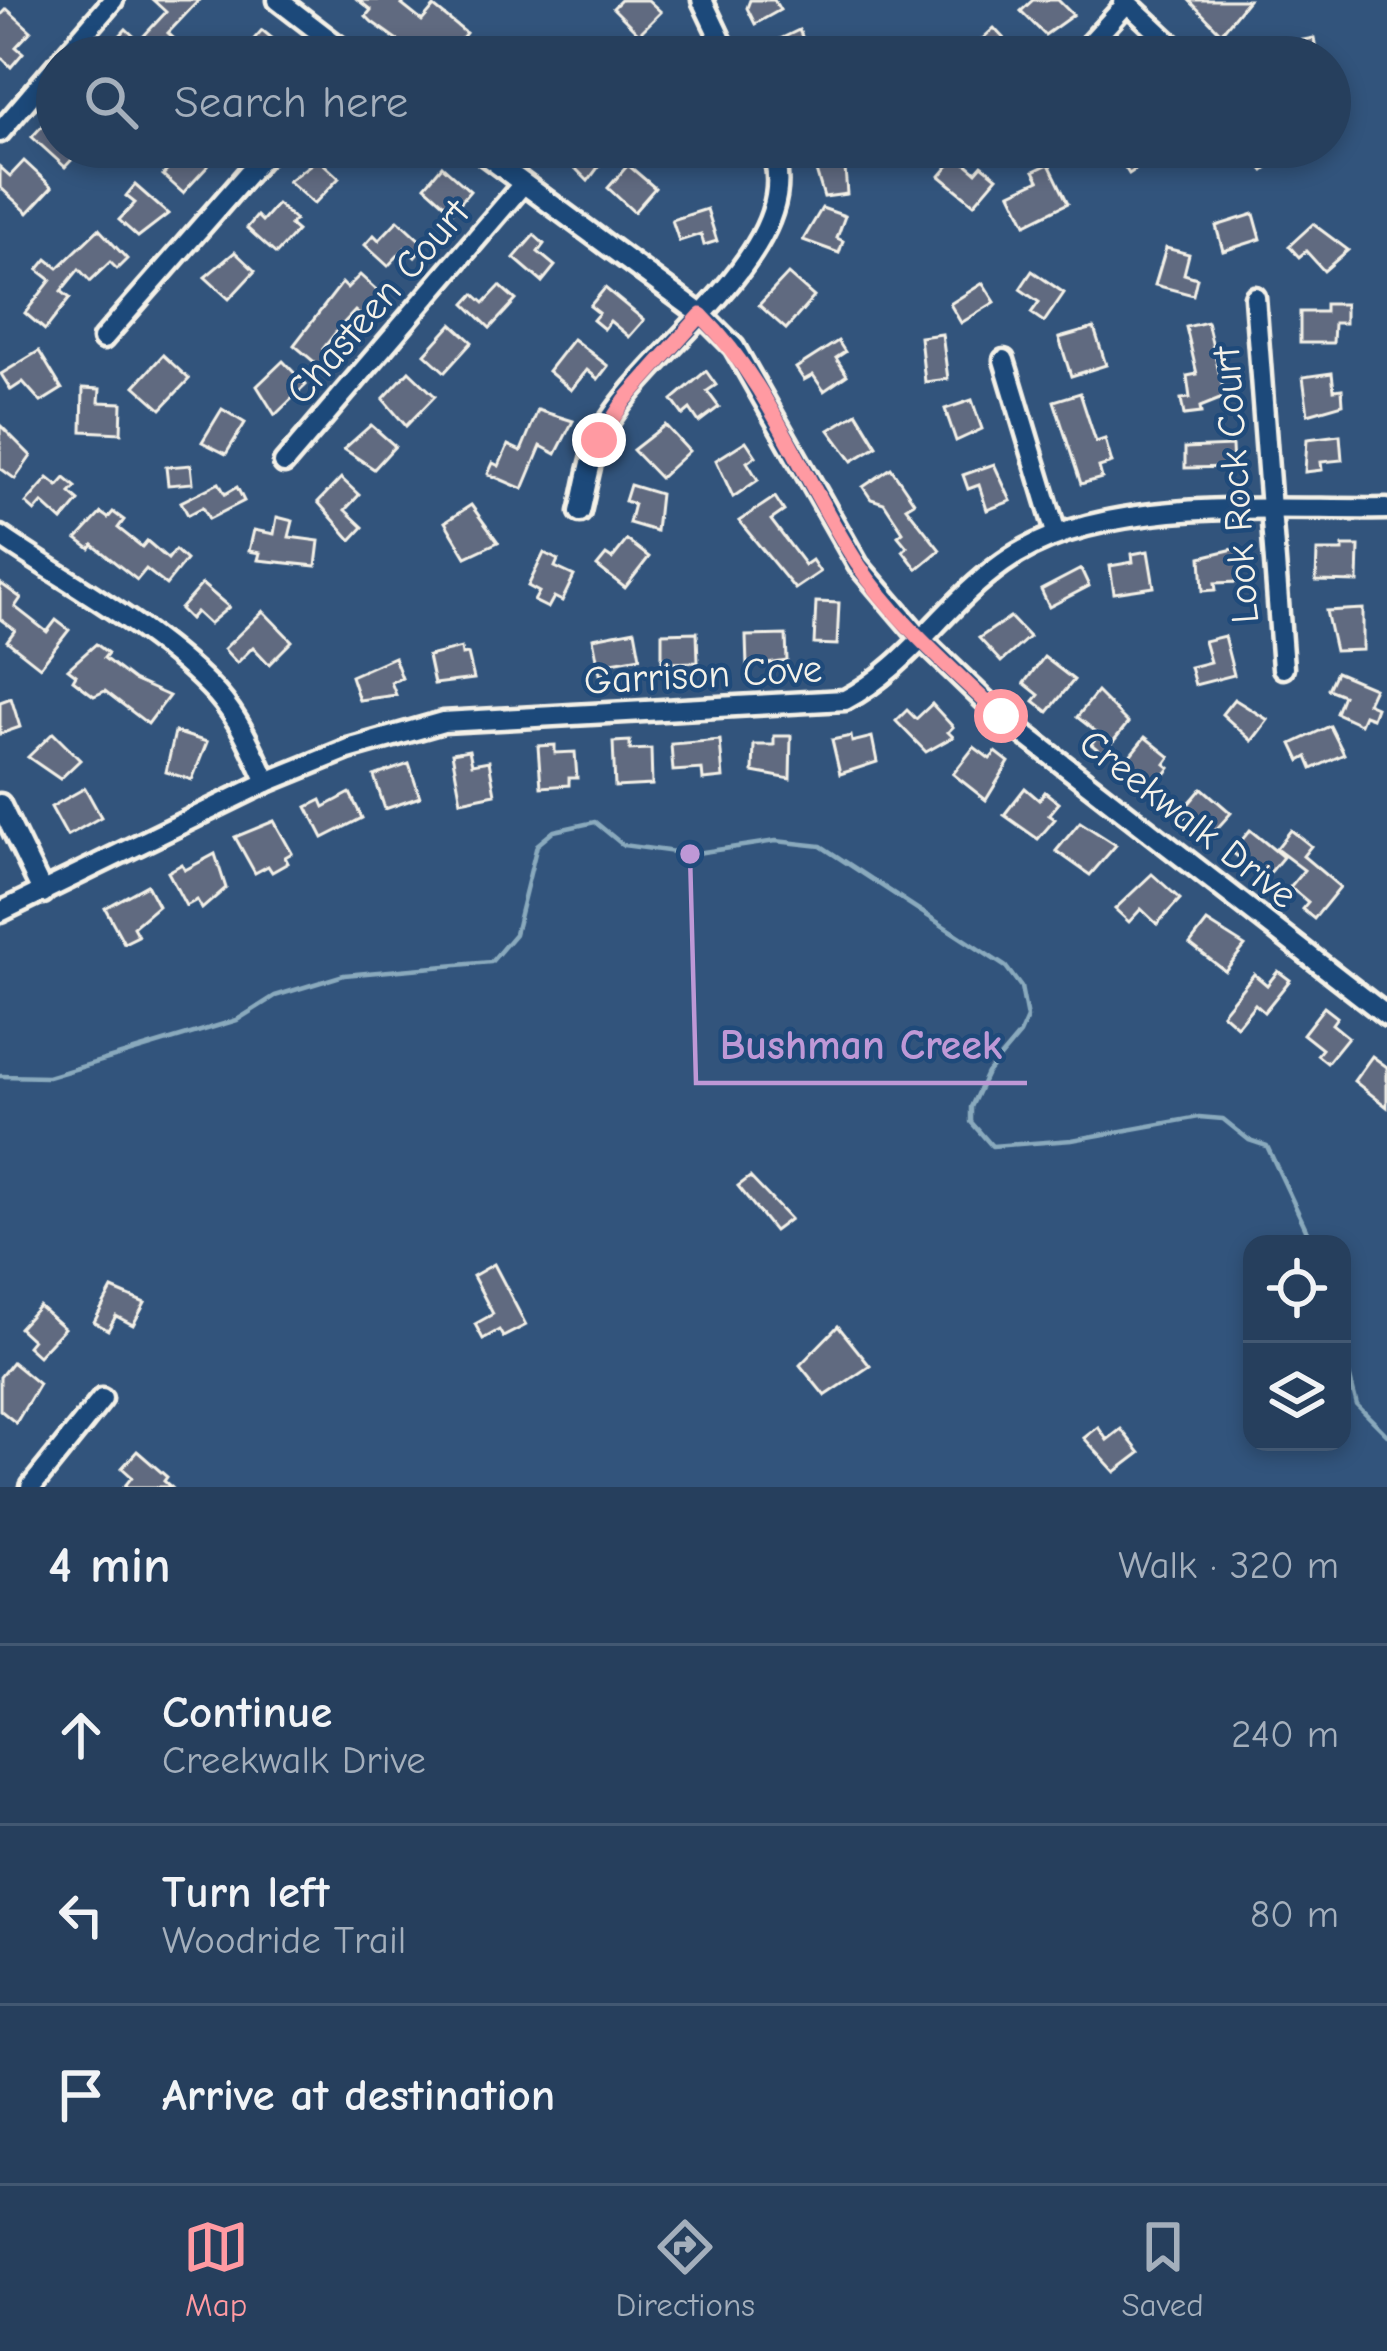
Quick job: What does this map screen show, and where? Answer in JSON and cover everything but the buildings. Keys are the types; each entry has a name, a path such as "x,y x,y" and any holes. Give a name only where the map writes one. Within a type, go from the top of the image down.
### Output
{"street":[{"path":"82,36 113,0"},
{"path":"278,0 324,36"},
{"path":"702,0 719,36"},
{"path":"1096,36 1125,2 1162,36"},
{"path":"0,132 36,90"},
{"path":"103,339 253,168"},
{"name":"Creekwalk Drive","path":"502,168 701,315 734,347 858,565 922,640 1001,716 1387,1016"},
{"path":"580,512 599,440 625,400 772,225 780,168"},
{"name":"Chasteen Court","path":"284,463 523,184"},
{"name":"Look Rock Court","path":"1255,297 1283,668"},
{"path":"1004,360 1056,533"},
{"name":"Garrison Cove","path":"0,912 267,782 348,749 443,722 845,700 876,684 1004,562 1056,533 1141,514 1387,509"},
{"path":"0,536 161,647 215,693 244,731 267,782"},
{"path":"0,804 43,893"},
{"path":"31,1487 102,1399"}],"waterway":[{"path":"0,1076 48,1077 237,1020 275,996 344,975 491,962 515,934 537,845 554,831 595,822 623,845 690,854 776,841 821,846 1006,967 1021,987 1027,1018 1020,1034 987,1073 971,1107 971,1122 992,1146 1072,1140 1199,1117 1223,1119 1249,1140 1267,1146 1309,1235"},
{"path":"1351,1382 1357,1405 1387,1435"}],"place":[{"name":"Bushman Creek","path":"690,854"}],"route":[{"path":"599,440 625,400 701,315 734,347 858,565 922,640 1001,716"}]}
